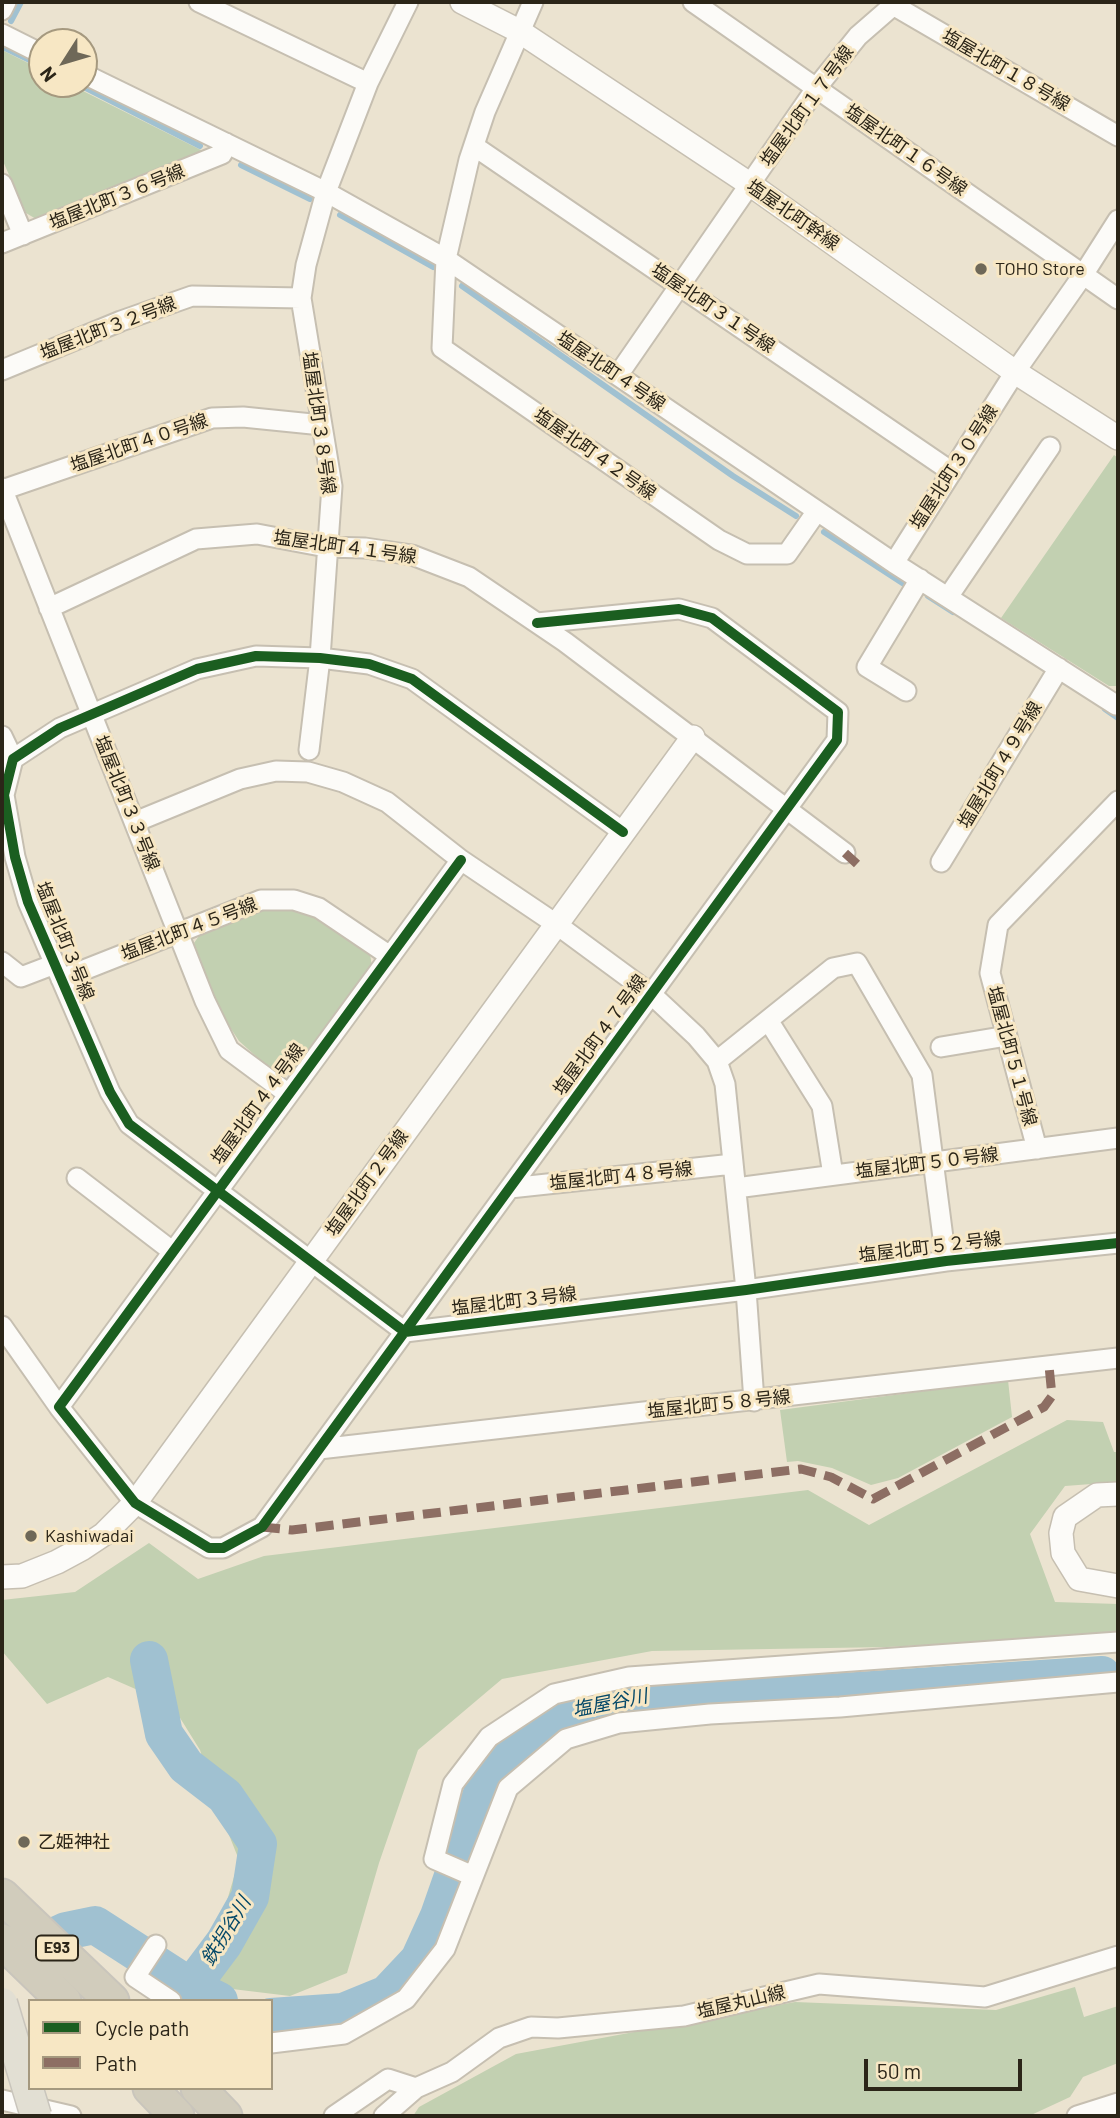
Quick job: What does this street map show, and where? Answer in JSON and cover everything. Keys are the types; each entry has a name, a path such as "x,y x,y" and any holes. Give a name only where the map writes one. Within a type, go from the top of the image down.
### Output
{"highway":[{"name":"E93","path":"2,1896 110,1999"},
{"name":"E93","path":"2,1941 62,1999"},
{"path":"152,2090 177,2116"},
{"path":"200,2090 225,2116"}],"main road":[{"path":"2,2003 28,2089"},
{"path":"28,2090 36,2116"}],"street":[{"path":"2,10 6,2"},
{"path":"200,2 368,83"},
{"name":"塩屋北町３８号線","path":"309,750 320,659 332,486 301,298 306,265 326,192 368,83 408,2"},
{"name":"塩屋北町幹線","path":"462,2 519,31 751,185 1015,372 1118,438"},
{"path":"446,259 474,145 485,112 533,2"},
{"name":"塩屋北町１６号線","path":"693,2 1118,299"},
{"name":"塩屋北町１７号線","path":"618,376 817,87 858,36 895,3"},
{"name":"塩屋北町１８号線","path":"895,3 1118,136"},
{"path":"2,34 28,47"},
{"name":"塩屋北町４号線","path":"98,81 326,192 446,259 894,563 1118,705"},
{"name":"塩屋北町３６号線","path":"2,243 222,154 226,143"},
{"name":"塩屋北町３１号線","path":"474,145 952,472"},
{"path":"2,184 23,235"},
{"name":"塩屋北町３０号線","path":"894,563 1015,372 1118,220"},
{"name":"塩屋北町４２号線","path":"446,259 442,348 719,540 747,554 787,554 817,511"},
{"name":"塩屋北町３２号線","path":"2,370 121,321 192,296 301,298"},
{"name":"塩屋北町４０号線","path":"2,489 212,418 322,425"},
{"path":"948,597 1050,447"},
{"name":"塩屋北町３３号線","path":"2,489 205,1001 229,1050 287,1093"},
{"name":"塩屋北町４１号線","path":"49,608 196,539 257,534 326,547 365,548 412,555 470,577 537,623 787,808"},
{"path":"906,691 867,667 920,579"},
{"name":"塩屋北町４７号線","path":"135,1503 209,1548 223,1548 262,1527 837,740 838,712 712,618 679,609 537,623"},
{"path":"2,736 13,759 60,728 197,669 256,656 369,664 412,679 623,832"},
{"name":"塩屋北町４９号線","path":"941,862 1059,668"},
{"name":"塩屋北町２号線","path":"2,1577 22,1576 83,1548 104,1534 135,1503 693,737"},
{"name":"塩屋北町３号線","path":"13,759 4,795 15,857 28,902 110,1093 129,1124 405,1332 746,1290"},
{"path":"135,822 240,779 276,771 308,772 343,782 387,802 461,860 556,923 651,994 696,1036 717,1061 725,1084 746,1290 754,1401"},
{"name":"塩屋北町５１号線","path":"1037,1149 990,973 998,925 1118,802"},
{"path":"787,808 845,853"},
{"name":"塩屋北町４４号線","path":"58,1407 461,860"},
{"name":"塩屋北町４５号線","path":"2,962 21,977 58,971 179,933 261,900 294,900 319,908 390,956"},
{"path":"717,1061 833,968 856,963 901,1035 922,1075 946,1261"},
{"path":"768,1020 822,1105 833,1175"},
{"path":"941,1047 1007,1037"},
{"name":"塩屋北町５０号線","path":"736,1188 1118,1139"},
{"name":"塩屋北町４８号線","path":"510,1188 733,1164"},
{"path":"77,1178 172,1251"},
{"name":"塩屋北町５２号線","path":"746,1290 946,1261 1118,1243"},
{"path":"2,1326 58,1407 135,1503"},
{"name":"塩屋北町５８号線","path":"319,1449 1118,1358"},
{"path":"1118,1494 1097,1495 1065,1517 1062,1533 1063,1553 1079,1579 1118,1586"},
{"path":"474,1876 434,1859 453,1784 489,1737 554,1694 629,1677 1118,1642"},
{"path":"273,2043 344,2034 406,1999 445,1949 508,1788 566,1739 619,1723 710,1714 840,1707 1118,1682"},
{"path":"156,1945 135,1977 168,1999"},
{"name":"塩屋丸山線","path":"384,2116 416,2088 452,2071 499,2038 531,2027 558,2028 684,2015 820,1984 985,1997 1118,1956"},
{"path":"334,2116 388,2079 416,2088"},
{"path":"2,2100 71,2116"},
{"path":"1077,2116 1118,2103"}],"green space":[{"path":"2,50 28,63 28,98 97,98 201,150 201,155 36,219 26,213 2,159"},
{"path":"1114,455 1118,458 1118,686 1109,686 1001,618"},
{"path":"291,907 324,920 370,954 372,966 290,1074 277,1075 239,1041 220,1012 194,943 201,933 238,919 263,910"},
{"path":"1008,1380 1012,1417 898,1478 871,1485 832,1468 798,1461 787,1462 780,1410"},
{"path":"1067,1420 1103,1422 1114,1452 1118,1452 1118,1482 1065,1486 1030,1534 1055,1602 1118,1604 1118,1635 887,1647 652,1651 502,1679 418,1750 379,1863 347,1973 290,1996 224,1988 191,1964 223,1914 239,1860 219,1810 200,1750 172,1705 108,1677 47,1704 2,1651 2,1600 75,1592 149,1543 198,1579 264,1556 808,1490 869,1525"},
{"path":"1075,1987 1084,2017 1118,2006 1118,2063 1083,2077 1070,2097 1029,2116 413,2116 419,2107 516,2054 795,2002 996,2010"}],"waterway":[{"path":"11,21 21,2"},
{"path":"5,48 28,59"},
{"path":"98,94 200,146"},
{"path":"241,165 310,199"},
{"path":"340,215 433,267"},
{"path":"462,286 733,476 796,516"},
{"path":"824,532 907,586"},
{"path":"928,596 953,612"},
{"path":"1105,709 1118,718"},
{"name":"鉄拐谷川","path":"149,1660 164,1734 186,1766 225,1796 258,1844 250,1897 224,1943 191,1987"},
{"name":"塩屋谷川","path":"273,2017 343,2012 387,1994 419,1960 439,1916 486,1782 514,1746 552,1717 588,1704 647,1694 781,1696 1102,1675"},
{"name":"塩屋谷川","path":"14,1950 38,1944 66,1931 95,1925 191,1987 215,1999"}],"marked path":[{"path":"845,853 857,864"},
{"path":"262,1527 292,1530 801,1469 831,1477 873,1499 1044,1407 1052,1396 1049,1366"}],"cycle path":[{"path":"461,860 59,1407 135,1503 209,1548 223,1548 262,1527 837,740 838,712 712,618 679,609 537,623"},
{"path":"623,832 412,679 369,664 320,658 256,656 197,669 60,728 13,759 4,795 15,857 28,902 110,1092 129,1124 405,1332 746,1290 946,1261 1118,1243"}],"place":[{"name":"TOHO Store","path":"981,269"},
{"name":"Kashiwadai","path":"31,1536"},
{"name":"乙姫神社","path":"24,1842"}]}
